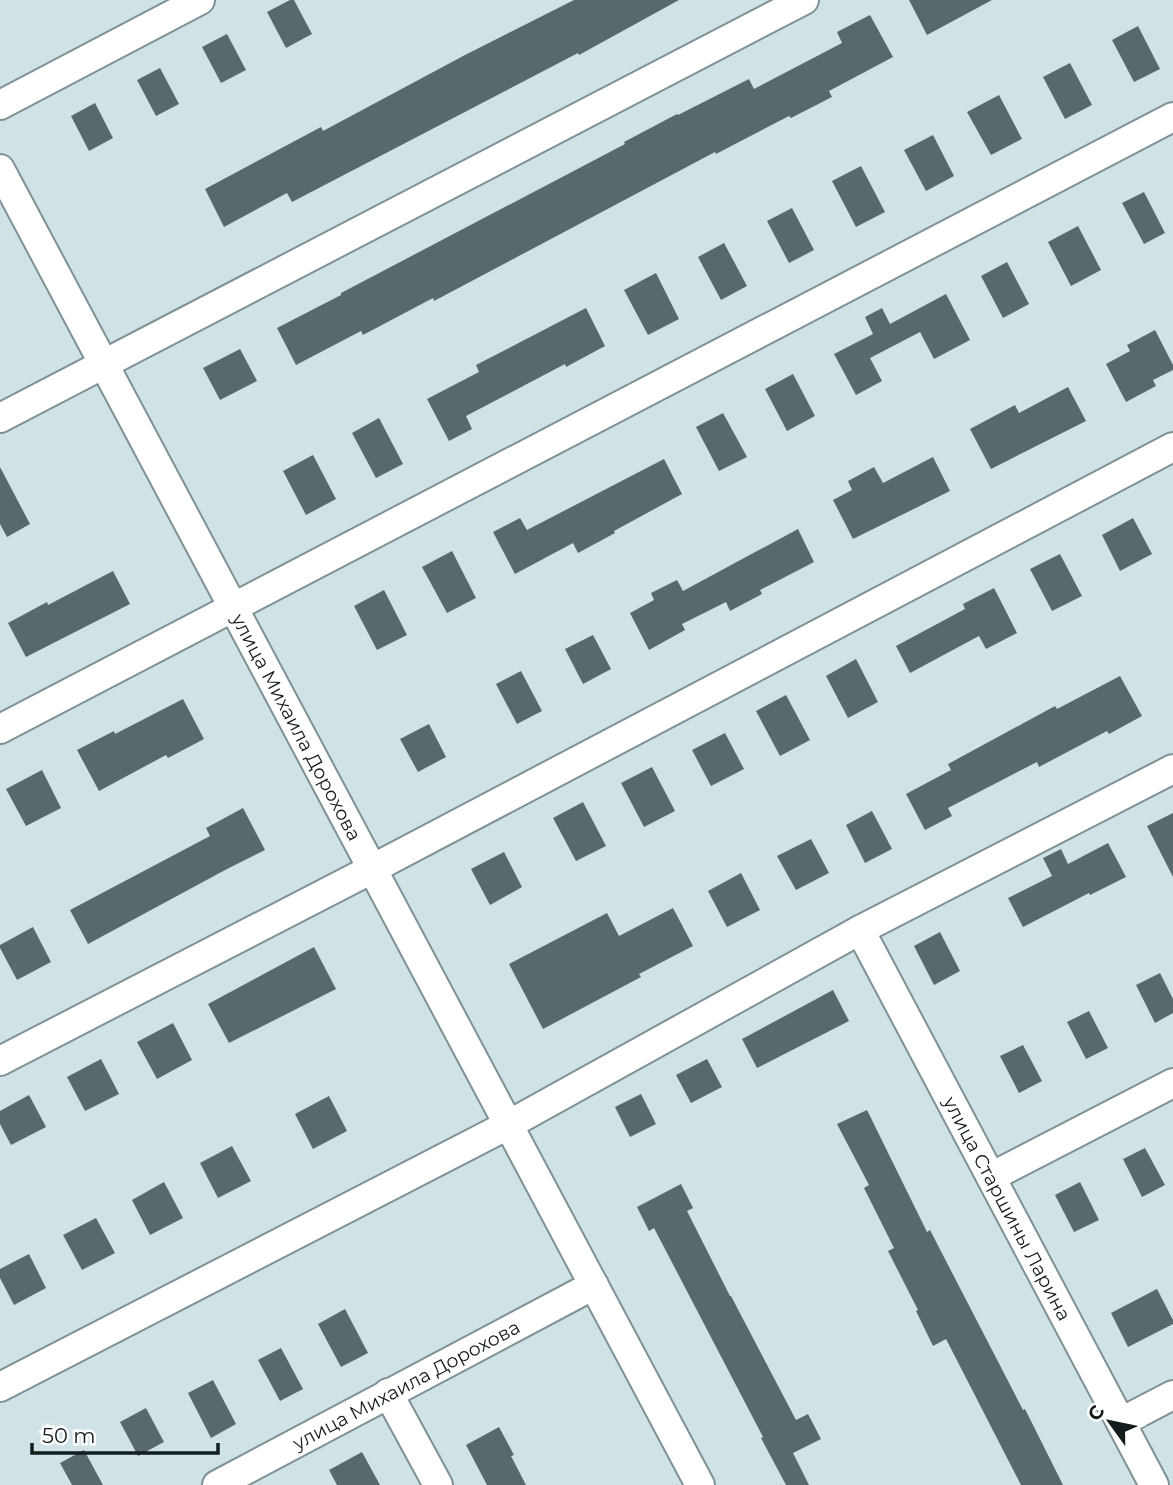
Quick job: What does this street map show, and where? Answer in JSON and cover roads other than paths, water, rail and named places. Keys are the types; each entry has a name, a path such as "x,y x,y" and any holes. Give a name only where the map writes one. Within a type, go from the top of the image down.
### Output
{"street":[{"path":"0,105 200,0"},
{"path":"0,418 804,0"},
{"path":"0,729 1173,117"},
{"name":"улица Михаила Дорохова","path":"0,169 700,1485"},
{"path":"0,1061 372,869 1173,447"},
{"path":"0,1387 508,1125 860,930 1173,769"},
{"name":"улица Старшины Ларина","path":"860,930 1154,1485"},
{"path":"991,1177 1173,1083"},
{"name":"улица Михаила Дорохова","path":"218,1485 594,1285"},
{"path":"388,1393 438,1485"},
{"path":"1121,1422 1173,1395"}]}
